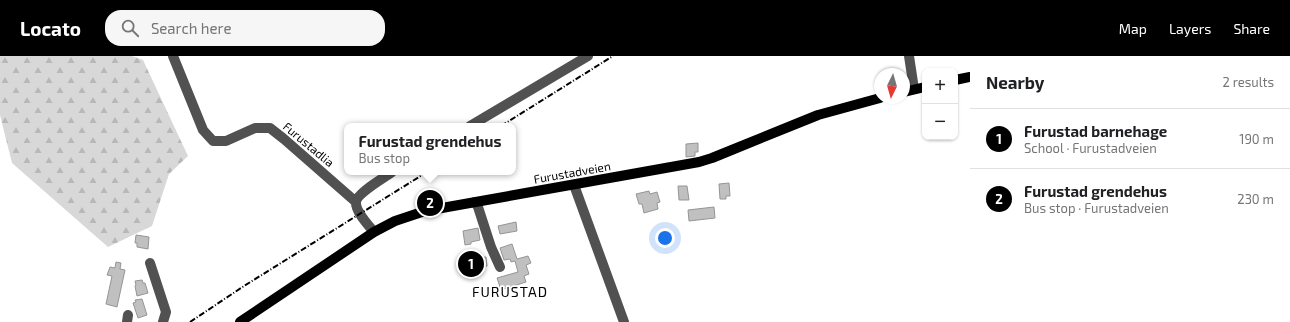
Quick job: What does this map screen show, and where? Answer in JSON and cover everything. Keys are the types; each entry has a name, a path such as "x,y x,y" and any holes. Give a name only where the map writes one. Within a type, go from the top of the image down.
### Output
{"main road":[{"path":"958,79 970,77"},
{"path":"910,90 922,88"},
{"name":"Furustadveien","path":"240,322 374,232 408,216 431,210 698,162 712,158 818,115 874,100"}],"street":[{"name":"Furustadlia","path":"173,56 203,130 213,140 226,141 255,128 270,128 356,202 357,208 374,232"},
{"path":"475,123 588,56"},
{"path":"909,56 914,89"},
{"path":"356,202 359,196 388,175"},
{"path":"574,185 624,322"},
{"path":"475,202 491,247 500,267"},
{"path":"150,263 166,312 163,322"}],"green space":[{"path":"0,56 132,56 143,60 188,156 169,174 152,226 108,247 12,163 0,115"}],"building":[{"path":"698,143 698,152 695,152 695,156 686,157 686,144"},
{"path":"729,183 730,196 726,196 726,199 720,199 719,184"},
{"path":"678,186 687,186 689,200 679,200"},
{"path":"649,191 650,194 657,192 660,202 657,203 658,209 644,213 642,204 639,204 636,194"},
{"path":"714,207 715,218 689,221 688,210"},
{"path":"516,222 517,231 500,234 498,226"},
{"path":"478,228 480,240 465,245 463,231"},
{"path":"136,235 149,237 148,249 137,247 137,243 135,243"},
{"path":"512,244 517,259 528,256 531,263 526,265 529,274 524,276 526,282 501,290 497,278 518,272 515,261 511,262 510,259 504,260 500,248"},
{"path":"486,257 487,266 460,270 458,261"},
{"path":"116,262 121,263 120,269 125,270 117,307 106,304 112,276 107,275 110,267 115,268"},
{"path":"142,280 143,283 145,283 148,293 137,296 135,281"},
{"path":"142,299 147,315 138,318 133,303 136,302 135,300"}],"railway":[{"path":"506,123 613,56"},
{"path":"190,322 244,286 422,175"}],"place":[{"name":"Furustad grendehus","path":"430,203"},
{"name":"Furustad barnehage","path":"471,264"}],"district":[{"name":"FURUSTAD","path":"510,291"}]}
